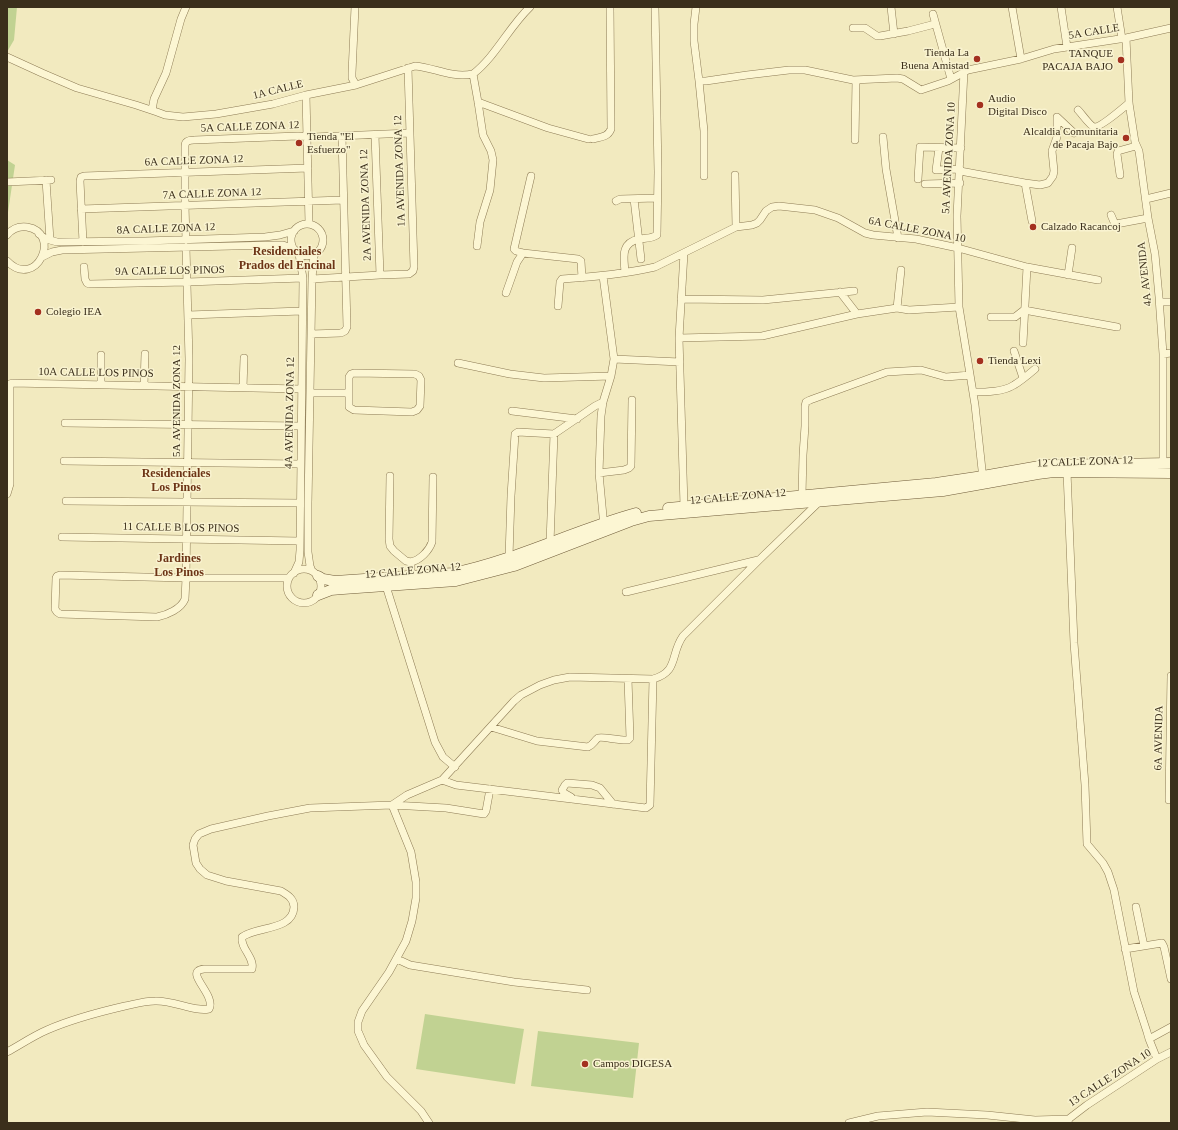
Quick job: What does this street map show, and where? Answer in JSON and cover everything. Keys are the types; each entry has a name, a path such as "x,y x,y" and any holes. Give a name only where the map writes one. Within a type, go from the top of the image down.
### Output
{"street":[{"path":"152,110 154,99 166,72 186,7"},
{"path":"355,7 352,73 356,85"},
{"path":"477,246 480,222 490,190 493,165 492,151 483,136 473,74 490,57 520,17 530,7"},
{"path":"478,102 548,128 591,139 605,136 611,129 610,7"},
{"path":"625,272 624,250 630,243 640,239 652,238 657,235 654,7"},
{"path":"696,7 694,41 704,131 704,176"},
{"path":"891,7 894,34"},
{"path":"1012,7 1022,59"},
{"path":"1061,7 1067,47"},
{"name":"4A AVENIDA","path":"1117,7 1124,38 1133,133 1136,146 1139,151 1148,218 1155,254 1160,302 1167,462"},
{"path":"933,14 951,79"},
{"path":"853,28 865,28 877,36 894,34 935,24"},
{"name":"5A CALLE","path":"699,81 706,82 747,75 805,70 850,80 898,78 903,79 922,90 951,79 964,71 1022,59 1067,47 1124,38 1171,28"},
{"name":"1A CALLE","path":"7,57 71,85 161,114 174,116 203,116 260,107 306,95 356,85 415,66 451,74 473,74"},
{"name":"1A AVENIDA ZONA 12","path":"380,275 409,274 412,273 414,267 408,68"},
{"name":"5A AVENIDA ZONA 10","path":"964,71 960,183 957,216 959,307 973,392 983,480"},
{"path":"855,140 856,80"},
{"path":"306,95 309,224"},
{"path":"1078,110 1091,126 1096,127 1129,103"},
{"path":"939,148 936,170 960,170 1025,183 1044,184 1048,183 1053,176 1054,169 1052,151 1057,137 1057,117 1074,133"},
{"name":"5A CALLE ZONA 12","path":"186,142 194,140 410,133"},
{"name":"2A AVENIDA ZONA 12","path":"375,135 380,275"},
{"path":"311,334 341,333 345,331 347,327 342,136"},
{"path":"883,137 886,169 898,238"},
{"name":"5A AVENIDA ZONA 12","path":"186,142 184,172 189,386 186,595 184,602 179,607 167,614 157,617 60,614 55,610 56,578 60,575 186,578"},
{"path":"1120,175 1117,154 1118,151 1136,146"},
{"path":"918,180 920,147 961,148"},
{"name":"6A CALLE ZONA 12","path":"81,209 80,181 81,177 86,176 308,168"},
{"path":"736,174 736,227"},
{"path":"531,176 514,248 516,251 523,253 578,259 582,264 582,278"},
{"path":"7,182 48,180 50,240"},
{"path":"925,184 960,183"},
{"path":"1025,183 1032,221"},
{"path":"1146,199 1171,193"},
{"path":"616,200 657,198"},
{"path":"634,199 640,239 641,259"},
{"name":"7A CALLE ZONA 12","path":"81,209 343,200"},
{"name":"6A CALLE ZONA 10","path":"558,306 560,280 562,279 603,276 655,267 736,227 757,223 766,211 772,207 778,206 816,210 838,218 869,234 881,237 916,239 958,248 1027,267 1098,280"},
{"path":"81,209 83,242"},
{"path":"1112,215 1116,224 1148,218"},
{"path":"309,224 318,229 323,237 321,247 314,254 309,256 297,251 292,240 294,231 301,226 309,224"},
{"name":"8A CALLE ZONA 12","path":"7,235 15,228 28,227 50,240 63,242 283,245 297,251"},
{"name":"8A CALLE ZONA 12","path":"7,261 16,268 22,269 34,266 42,257 52,252 62,250 186,243 272,236 294,231"},
{"path":"39,234 44,245 42,257"},
{"path":"1068,275 1072,248"},
{"name":"4A AVENIDA ZONA 12","path":"291,575 298,562 300,541 303,278 297,251"},
{"path":"506,293 517,262 523,253"},
{"path":"684,253 680,338 684,506"},
{"name":"4A AVENIDA ZONA 12","path":"314,254 312,279 308,552 310,566 315,574"},
{"name":"9A CALLE LOS PINOS","path":"84,267 85,279 87,283 187,282 303,278"},
{"path":"1023,343 1027,267"},
{"path":"897,308 901,270"},
{"path":"312,279 380,275"},
{"path":"603,276 614,359 601,416 598,473 604,527"},
{"path":"681,299 763,300 854,291"},
{"path":"840,292 857,314"},
{"path":"1160,302 1171,302"},
{"path":"680,338 762,336 857,314 897,308 909,310 959,307"},
{"path":"991,318 1014,317 1019,315 1024,310"},
{"path":"1024,310 1117,328"},
{"path":"188,315 302,311"},
{"path":"1014,351 1023,378"},
{"path":"1163,354 1171,353"},
{"path":"144,385 145,354"},
{"path":"101,355 101,384"},
{"path":"243,388 244,358"},
{"path":"614,359 680,362"},
{"path":"458,363 510,374 544,378 611,376"},
{"path":"802,495 806,402 887,372 921,370 946,376 970,375"},
{"path":"973,392 1007,388 1014,385 1035,370"},
{"path":"354,373 415,374 419,376 420,380 420,406 417,410 412,412 354,410 348,407 349,393 349,377 350,374 354,373"},
{"name":"10A CALLE LOS PINOS","path":"7,494 10,489 11,472 10,384 15,382 301,389"},
{"path":"310,393 349,393"},
{"path":"598,473 624,470 631,466 632,400"},
{"path":"510,557 511,496 515,434 518,432 554,434 603,402"},
{"path":"512,411 577,419"},
{"path":"65,424 301,426"},
{"path":"550,543 554,434"},
{"path":"64,461 300,464"},
{"name":"12 CALLE ZONA 12","path":"983,480 1167,462"},
{"name":"12 CALLE ZONA 12","path":"315,574 323,579 335,581 453,573 470,570 550,543 604,527 649,516 819,498 943,491 1045,465 1171,472"},
{"path":"1067,472 1074,643 1086,785 1087,844 1103,863 1108,872 1114,890 1134,992 1147,1030 1148,1039 1157,1060"},
{"path":"390,476 390,546 406,561 410,562 416,560 427,551 432,542 433,477"},
{"name":"12 CALLE ZONA 12","path":"318,595 337,589 456,581 514,566 646,510 802,495 819,498"},
{"path":"392,805 407,795 442,780 521,695 547,682 570,677 653,679 668,671 672,665 677,647 683,636 819,498"},
{"path":"66,501 300,503"},
{"name":"11 CALLE B LOS PINOS","path":"62,537 300,541"},
{"path":"626,592 758,560"},
{"path":"410,562 411,576"},
{"path":"186,578 291,575 303,569 315,574 321,586 318,595 314,599 305,603 295,600 289,593 287,583 291,575"},
{"path":"386,586 435,742 443,757 455,767"},
{"name":"6A AVENIDA","path":"1169,800 1171,676"},
{"path":"491,727 538,741 588,747 598,738 602,737 628,740 630,738 628,678"},
{"path":"442,780 456,785 646,808 650,805 653,679"},
{"path":"576,799 564,793 563,788 565,785 571,783 592,785 600,788 613,804"},
{"path":"7,1052 47,1030 113,1008 144,1002 166,1001 194,1008 205,1010 209,1009 211,1006 210,998 197,979 196,975 196,972 199,969 252,969 252,964 242,942 242,937 251,932 285,923 291,917 293,912 293,903 287,894 281,891 226,881 207,875 196,863 193,854 194,839 199,834 212,829 310,808 392,805 446,808 484,814 486,811 490,789"},
{"path":"392,805 412,852 416,882 416,898 411,926 406,941 397,959 362,1012 358,1022 358,1031 364,1044 387,1076 417,1107 429,1123"},
{"path":"1136,907 1144,946"},
{"path":"1125,949 1162,943 1171,979"},
{"path":"397,959 410,965 514,982 587,990"},
{"path":"1148,1039 1171,1027"},
{"name":"13 CALLE ZONA 10","path":"1066,1121 1171,1052"},
{"path":"849,1123 878,1116 927,1112 987,1115 1028,1120 1066,1121"}],"green space":[{"path":"7,7 17,7 14,40 7,52"},
{"path":"7,160 15,165 7,219"},
{"path":"425,1014 524,1029 515,1084 416,1069"},
{"name":"Campos DIGESA","path":"538,1031 639,1043 633,1098 531,1086"}],"place":[{"name":"Tienda La Buena Amistad","path":"977,59"},
{"name":"TANQUE PACAJA BAJO","path":"1121,60"},
{"name":"Audio Digital Disco","path":"980,105"},
{"name":"Alcaldia Comunitaria de Pacaja Bajo","path":"1126,138"},
{"name":"Tienda \"El Esfuerzo\"","path":"299,143"},
{"name":"Calzado Racancoj","path":"1033,227"},
{"name":"Colegio IEA","path":"38,312"},
{"name":"Tienda Lexi","path":"980,361"},
{"name":"Campos DIGESA","path":"585,1064"}],"district":[{"name":"Residenciales Prados del Encinal","path":"287,259"},
{"name":"Residenciales Los Pinos","path":"176,481"},
{"name":"Jardines Los Pinos","path":"179,566"}]}
